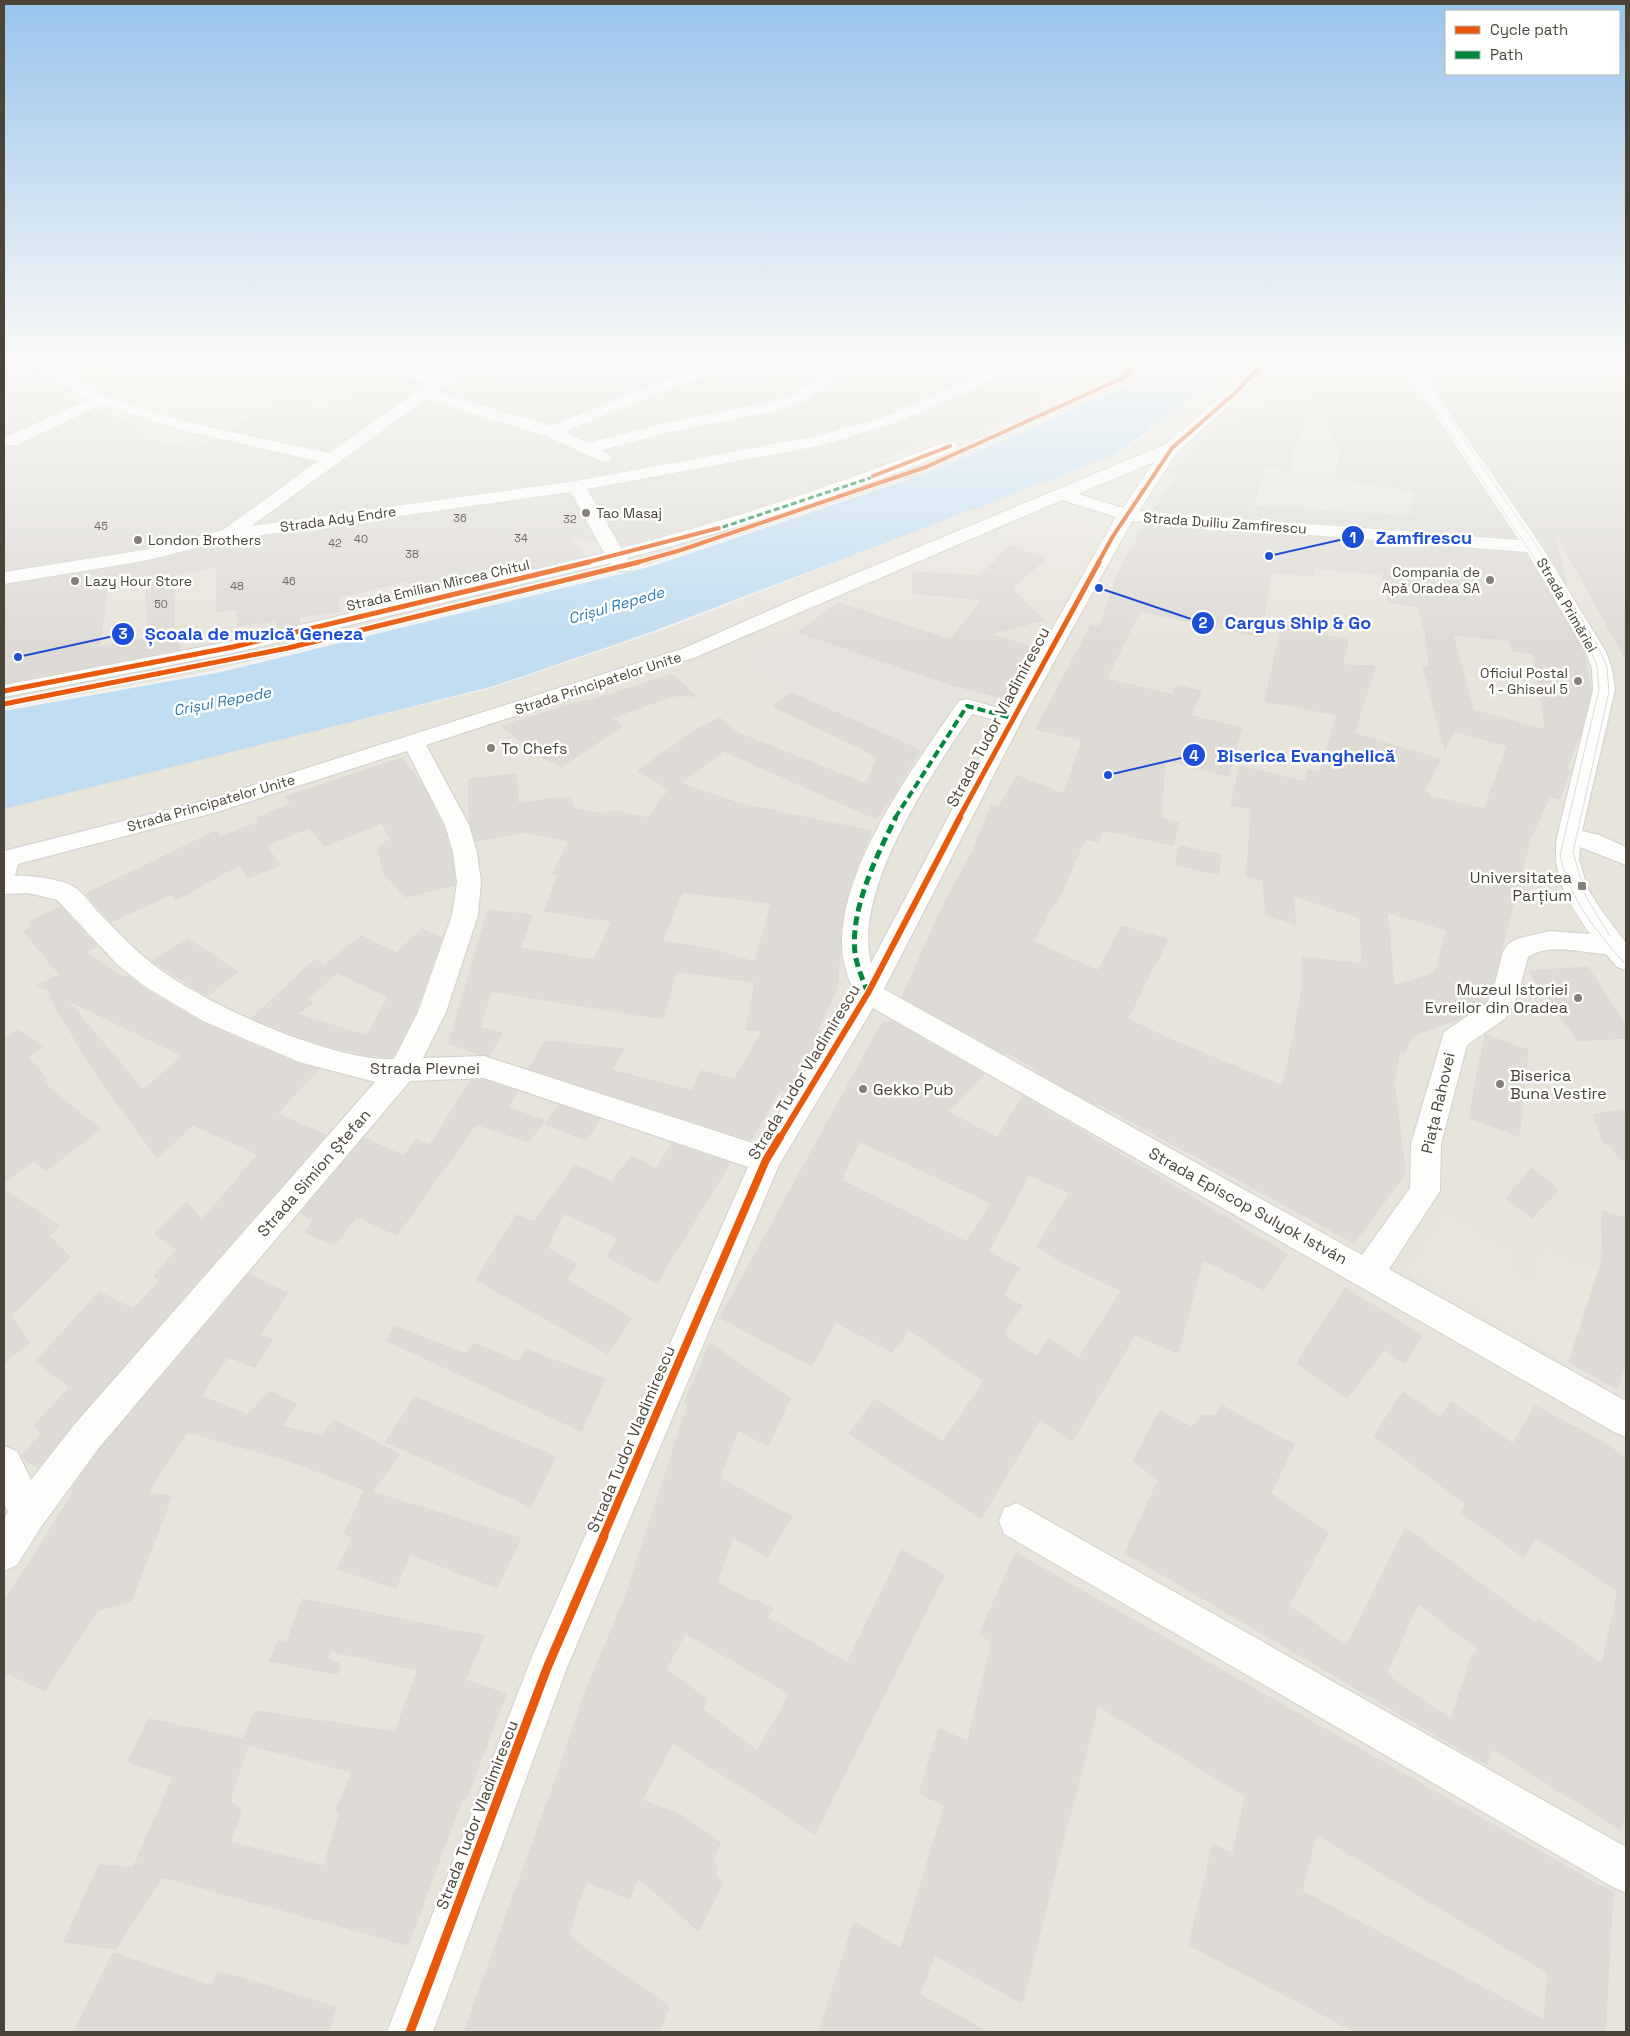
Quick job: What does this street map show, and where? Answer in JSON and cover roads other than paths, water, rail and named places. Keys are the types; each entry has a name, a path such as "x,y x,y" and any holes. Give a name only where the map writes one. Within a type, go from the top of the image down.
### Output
{"street":[{"path":"305,453 332,459"},
{"path":"226,535 263,511 340,453"},
{"path":"597,453 634,476"},
{"name":"Strada Ady Endre","path":"4,578 154,553 195,545 226,535 576,486 759,453"},
{"name":"Strada Emilian Mircea Chitul","path":"4,691 233,647 618,562 866,480 933,453"},
{"name":"Strada Principatelor Unite","path":"4,859 209,807 689,653 809,600 1160,453"},
{"name":"Strada Tudor Vladimirescu","path":"410,2032 547,1668 766,1160 868,993 1012,718 1127,515 1169,453"},
{"name":"Strada Primăriei","path":"1469,453 1533,547 1596,652 1602,669 1604,690 1569,837 1567,861 1582,898 1619,953"},
{"path":"576,486 618,562"},
{"path":"1063,495 1127,515"},
{"name":"Strada Duiliu Zamfirescu","path":"1127,515 1533,547"},
{"name":"Strada Tudor Vladimirescu","path":"868,993 857,965 855,939 870,875 896,818 967,706 1012,718"},
{"name":"Strada Simion Ștefan","path":"4,1552 28,1514 86,1437 402,1071 432,1012 465,915 469,882 466,852 457,824 413,742"},
{"path":"1569,837 1590,841 1626,857"},
{"path":"4,859 6,865 4,873"},
{"name":"Strada Plevnei","path":"4,885 28,884 65,894 127,958 153,979 213,1014 309,1054 375,1071 484,1066 766,1160"},
{"name":"Piața Rahovei","path":"1368,1273 1425,1191 1426,1144 1454,1040 1462,1031 1490,1017 1500,1007 1504,999 1516,952 1521,947 1532,942 1546,941 1619,953"},
{"name":"Strada Episcop Sulyok István","path":"868,993 1626,1420"},
{"path":"4,1464 28,1514"},
{"path":"1016,1522 1626,1871"}],"water":[{"name":"Crișul Repede","path":"974,453 1117,453 643,635 491,687 4,809 4,711 221,672 653,566 933,471"}],"tram line":[{"path":"1464,453 1527,547 1589,647 1597,666 1599,689 1560,855 1570,886 1585,914 1626,965"},
{"path":"1474,453 1536,545 1596,642 1607,667 1609,692 1573,852 1586,897 1610,936"}],"place":[{"name":"Tao Masaj","path":"586,513"},
{"name":"London Brothers","path":"138,540"},
{"name":"Zamfirescu","path":"1269,556"},
{"name":"Compania de Apă Oradea SA","path":"1490,580"},
{"name":"Lazy Hour Store","path":"75,581"},
{"name":"Cargus Ship & Go","path":"1099,588"},
{"name":"Școala de muzică Geneza","path":"18,657"},
{"name":"Oficiul Postal 1 - Ghiseul 5","path":"1578,681"},
{"name":"To Chefs","path":"491,748"},
{"name":"Biserica Evanghelică","path":"1108,775"},
{"name":"Universitatea Parțium","path":"1582,886"},
{"name":"Muzeul Istoriei Evreilor din Oradea","path":"1578,998"},
{"name":"Biserica Buna Vestire","path":"1500,1084"},
{"name":"Gekko Pub","path":"863,1089"}]}
